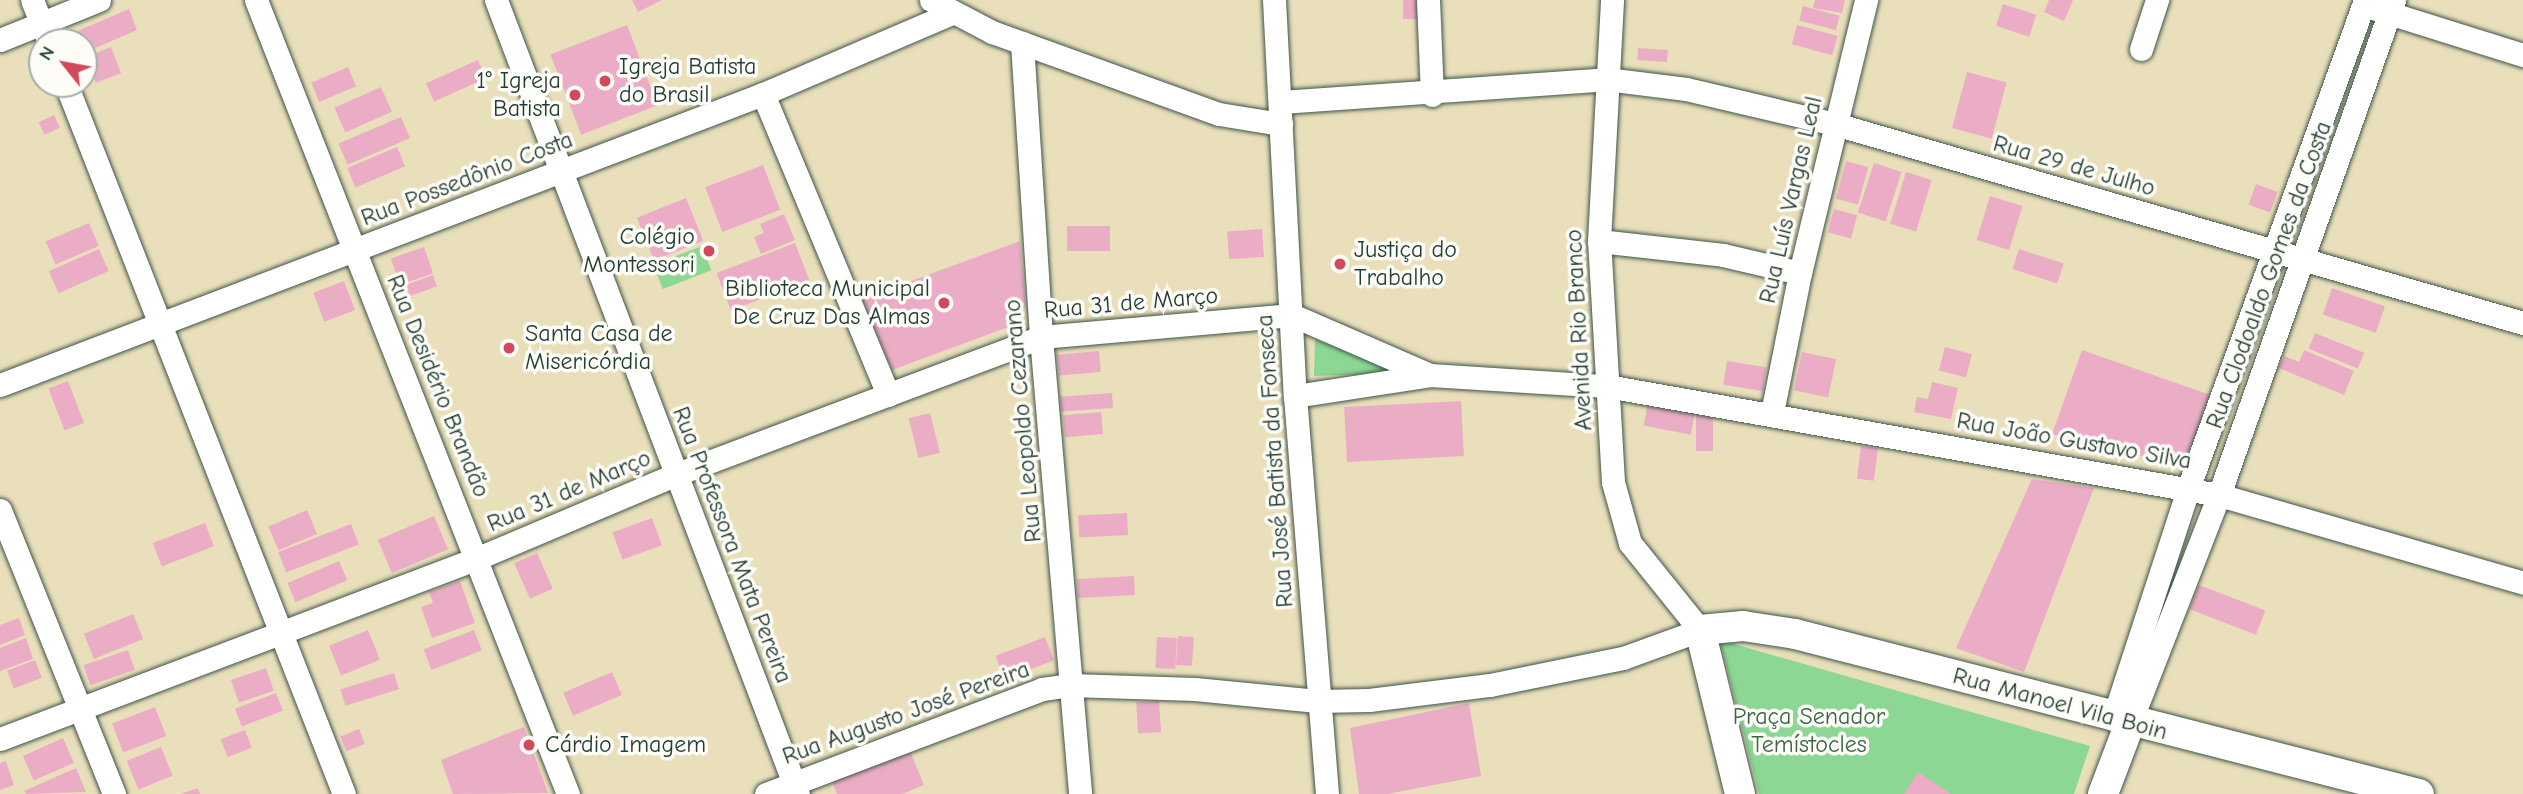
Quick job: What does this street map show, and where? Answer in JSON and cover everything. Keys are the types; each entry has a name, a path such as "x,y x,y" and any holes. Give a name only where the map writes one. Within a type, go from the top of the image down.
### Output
{"main road":[{"name":"Rua Manoel Vila Boin","path":"1700,630 1743,626 1794,634 2121,721 2419,794"},
{"path":"1700,630 1740,794"},
{"path":"2103,794 2121,721"}],"street":[{"path":"32,0 43,28"},
{"path":"53,28 99,0"},
{"name":"Rua Desidério Brandão","path":"256,0 478,558 568,794"},
{"name":"Rua Professora Mata Pereira","path":"496,0 796,789"},
{"name":"Rua 29 de Julho","path":"931,0 950,14 1023,43 1219,114 1281,113 1432,95 1606,79 1700,92 1835,124 2523,323"},
{"name":"Rua José Batista da Fonseca","path":"1274,0 1295,396 1317,701 1327,794"},
{"path":"1428,0 1432,95"},
{"name":"Avenida Rio Branco","path":"1612,0 1599,241 1613,482 1630,543 1700,630"},
{"name":"Rua Luís Vargas Leal","path":"1772,413 1800,273 1866,0"},
{"path":"2141,49 2157,0"},
{"path":"2364,2 2392,7 2523,55"},
{"name":"Rua Clodoaldo Gomes da Costa","path":"2121,721 2188,489 2364,2"},
{"name":"Rua Clodoaldo Gomes da Costa","path":"2121,721 2219,495 2392,7"},
{"name":"Rua Possedônio Costa","path":"0,385 763,94 950,14"},
{"path":"0,40 28,36"},
{"name":"Rua Leopoldo Cezarano","path":"1023,43 1041,337 1080,794"},
{"path":"763,94 888,395"},
{"path":"72,98 344,794"},
{"path":"1599,241 1723,255 1800,273"},
{"path":"1292,315 1430,375"},
{"name":"Rua 31 de Março","path":"0,739 478,558 677,474 1041,337 1292,315"},
{"path":"1295,396 1430,375"},
{"name":"Rua João Gustavo Silva","path":"1430,375 1607,386 1772,413 2188,489 2219,495 2523,583"},
{"path":"0,510 114,794"},
{"name":"Rua Augusto José Pereira","path":"766,794 796,789 1018,696 1070,685 1266,693 1317,701 1369,700 1490,685 1623,658 1700,630"}],"green space":[{"path":"702,246 711,270 663,289 653,265"},
{"path":"1315,339 1403,373 1314,376"},
{"name":"Praça Senador Temístocles","path":"1720,640 2090,746 2074,794 1759,794"}],"building":[{"path":"632,0 662,0 638,12"},
{"path":"1403,0 1420,0 1420,19 1403,19"},
{"path":"1815,0 1845,0 1842,13 1813,8"},
{"path":"2049,0 2073,0 2064,21 2044,12"},
{"path":"2003,4 2036,15 2029,37 1996,26"},
{"path":"1803,6 1840,16 1836,30 1799,20"},
{"path":"129,9 137,30 98,47 98,28 85,28"},
{"name":"Igreja Batista do Brasil","path":"627,25 658,105 581,135 550,54"},
{"path":"1797,25 1838,36 1832,55 1792,44"},
{"path":"111,47 121,73 98,82 98,52"},
{"path":"1638,48 1668,50 1667,62 1637,60"},
{"path":"478,60 486,78 434,101 426,83"},
{"path":"348,67 356,86 319,102 311,83"},
{"path":"1967,72 2007,83 1992,139 1952,128"},
{"path":"381,87 392,112 345,132 334,108"},
{"path":"54,115 60,128 45,135 39,122"},
{"path":"401,117 410,138 347,165 338,144"},
{"path":"397,147 405,166 355,187 347,168"},
{"path":"1846,161 1868,167 1858,205 1836,199"},
{"path":"1874,163 1902,172 1886,221 1858,212"},
{"path":"763,165 780,210 722,232 705,187"},
{"path":"1906,172 1932,180 1916,232 1890,224"},
{"path":"2256,184 2278,192 2270,213 2248,205"},
{"path":"1990,196 2023,206 2009,250 1977,240"},
{"path":"686,198 703,241 654,261 637,218"},
{"path":"1834,209 1857,215 1851,238 1828,232"},
{"path":"784,214 795,240 761,254 754,237 764,233 760,224"},
{"path":"89,223 99,246 56,264 46,241"},
{"path":"1067,226 1110,226 1110,251 1067,251"},
{"path":"1262,229 1264,257 1229,259 1227,231"},
{"name":"Biblioteca Municipal De Cruz Das Almas","path":"1020,241 1026,306 1011,326 892,370 862,299"},
{"path":"795,243 809,280 731,310 717,273"},
{"path":"424,247 433,273 400,285 391,258"},
{"path":"99,249 109,271 59,293 49,271"},
{"path":"2019,249 2064,264 2057,283 2013,269"},
{"path":"433,275 437,286 404,298 400,287"},
{"path":"344,281 355,310 324,322 313,293"},
{"path":"2332,288 2385,306 2376,333 2323,314"},
{"path":"2315,333 2364,353 2358,369 2309,349"},
{"path":"1945,347 1972,354 1966,377 1939,370"},
{"path":"2082,350 2216,397 2193,469 2052,434"},
{"path":"2304,350 2354,371 2344,395 2279,368 2284,356 2299,362"},
{"path":"1099,351 1101,372 1059,376 1057,355"},
{"path":"1802,352 1836,359 1828,397 1794,390"},
{"path":"1727,361 1767,367 1763,391 1723,385"},
{"path":"68,381 84,423 65,431 48,389"},
{"path":"1932,382 1958,388 1951,419 1914,412 1917,397 1928,399"},
{"path":"1112,393 1113,408 1061,412 1060,397"},
{"path":"1461,401 1464,456 1347,462 1344,407"},
{"path":"1648,403 1695,412 1691,435 1644,426"},
{"path":"1101,412 1103,434 1065,437 1063,415"},
{"path":"930,413 940,453 919,458 909,418"},
{"path":"1696,414 1713,414 1713,451 1696,451"},
{"path":"1861,446 1878,448 1874,481 1857,479"},
{"path":"2032,479 2094,488 2024,672 1956,648"},
{"path":"307,510 317,534 278,550 268,526"},
{"path":"1127,513 1128,535 1079,538 1078,516"},
{"path":"434,516 448,549 392,573 378,540"},
{"path":"652,518 662,545 622,560 613,532"},
{"path":"205,523 214,546 162,566 153,543"},
{"path":"351,524 359,545 286,572 278,552"},
{"path":"537,553 553,589 530,599 514,563"},
{"path":"339,561 347,580 296,602 287,583"},
{"path":"1134,576 1135,595 1078,598 1077,579"},
{"path":"460,581 475,623 432,638 421,607 433,603 429,592"},
{"path":"2199,585 2265,610 2256,635 2190,609"},
{"path":"133,614 143,639 94,659 84,634"},
{"path":"19,618 25,635 0,645 0,625"},
{"path":"368,630 380,660 341,675 329,646"},
{"path":"474,630 482,651 431,670 424,649"},
{"path":"1178,636 1194,637 1192,666 1176,665"},
{"path":"1045,637 1054,660 1004,679 996,656"},
{"path":"1157,637 1177,638 1175,669 1155,668"},
{"path":"26,638 33,659 0,671 0,648"},
{"path":"128,650 135,670 90,685 84,665"},
{"path":"35,660 42,678 14,688 7,671"},
{"path":"266,668 274,691 239,703 231,680"},
{"path":"612,672 622,695 573,716 563,693"},
{"path":"394,673 399,689 345,706 340,689"},
{"path":"276,693 283,711 242,727 235,709"},
{"path":"1159,701 1161,732 1138,734 1136,703"},
{"path":"1469,703 1481,776 1387,794 1359,794 1350,728"},
{"path":"155,707 166,736 123,752 112,723"},
{"path":"524,727 548,793 453,794 441,760"},
{"path":"359,729 365,744 346,751 340,736"},
{"path":"245,730 252,748 228,757 221,739"},
{"path":"63,738 74,763 34,781 23,756"},
{"path":"161,747 173,776 138,790 127,761"},
{"path":"910,751 924,785 902,794 837,794 832,782"},
{"path":"6,761 14,785 0,790 0,763"},
{"path":"76,768 86,792 26,794 24,791"},
{"path":"1918,772 1951,794 1904,794"},
{"path":"198,788 200,794 181,794"}],"place":[{"name":"Igreja Batista do Brasil","path":"605,81"},
{"name":"1° Igreja Batista","path":"575,95"},
{"name":"Colégio Montessori","path":"709,251"},
{"name":"Justiça do Trabalho","path":"1340,264"},
{"name":"Biblioteca Municipal De Cruz Das Almas","path":"944,303"},
{"name":"Santa Casa de Misericórdia","path":"509,348"},
{"name":"Cárdio Imagem","path":"529,745"}]}
